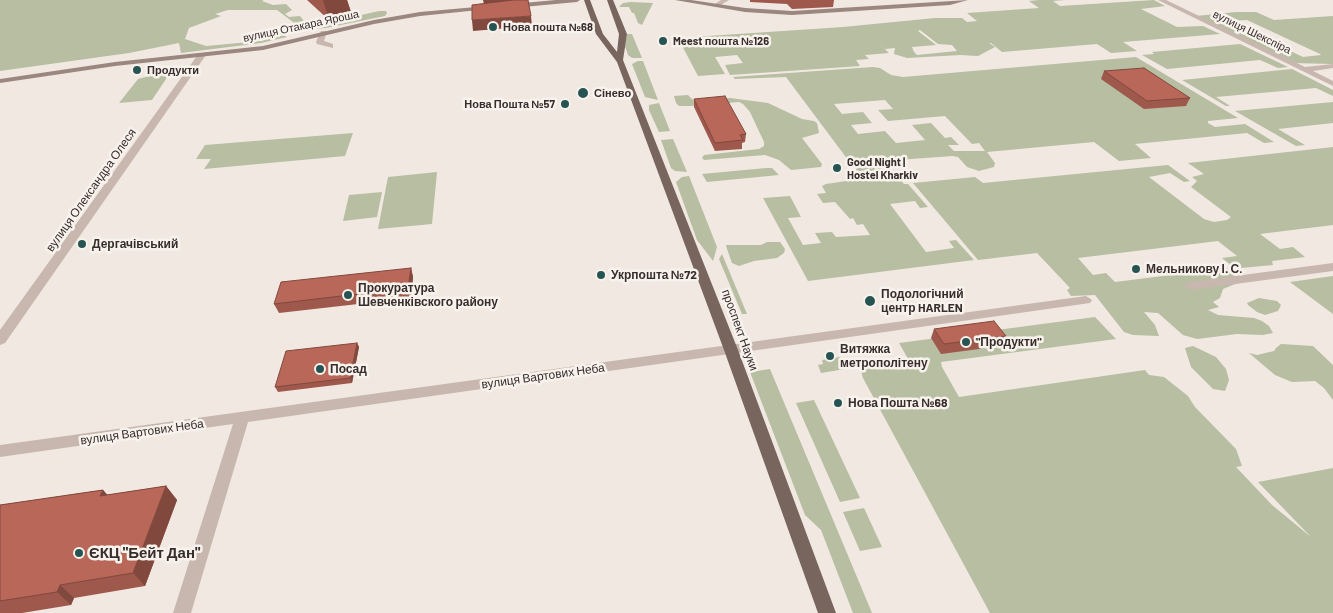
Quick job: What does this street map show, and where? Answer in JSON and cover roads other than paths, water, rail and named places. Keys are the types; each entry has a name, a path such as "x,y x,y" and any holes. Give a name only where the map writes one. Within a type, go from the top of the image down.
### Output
{"main road":[{"name":"проспект Науки","path":"587,0 600,34 620,59 731,350 827,613"},
{"name":"проспект Науки","path":"610,0 623,34 620,59"}],"street":[{"path":"508,6 577,0"},
{"path":"678,0 745,10 798,13 950,3 965,0"},
{"path":"717,5 726,0"},
{"name":"вулиця Шекспіра","path":"1162,0 1333,84"},
{"name":"вулиця Отакара Яроша","path":"0,81 115,64 263,48 324,33 420,14 498,7"},
{"path":"324,33 320,42 330,46"},
{"name":"вулиця Олександра Олеся","path":"0,340 202,55"},
{"path":"1304,70 1333,66"},
{"path":"1190,286 1333,267"},
{"name":"вулиця Вартових Неба","path":"0,451 1086,300"},
{"path":"182,613 242,418"}],"place":[{"name":"Нова пошта №68","path":"493,27"},
{"name":"Meest пошта №126","path":"663,41"},
{"name":"Продукти","path":"137,70"},
{"name":"Сінево","path":"583,93"},
{"name":"Нова Пошта №57","path":"565,104"},
{"name":"Good Night | Hostel Kharkiv","path":"837,168"},
{"name":"Дергачівський","path":"82,244"},
{"name":"Мельникову І. С.","path":"1136,269"},
{"name":"Укрпошта №72","path":"601,275"},
{"name":"Прокуратура Шевченківского району","path":"348,295"},
{"name":"Подологічний центр HARLEN","path":"870,301"},
{"name":"\"Продукти\"","path":"966,342"},
{"name":"Витяжка метрополітену","path":"830,356"},
{"name":"Посад","path":"320,369"},
{"name":"Нова Пошта №68","path":"838,403"},
{"name":"ЄКЦ \"Бейт Дан\"","path":"79,553"}]}
